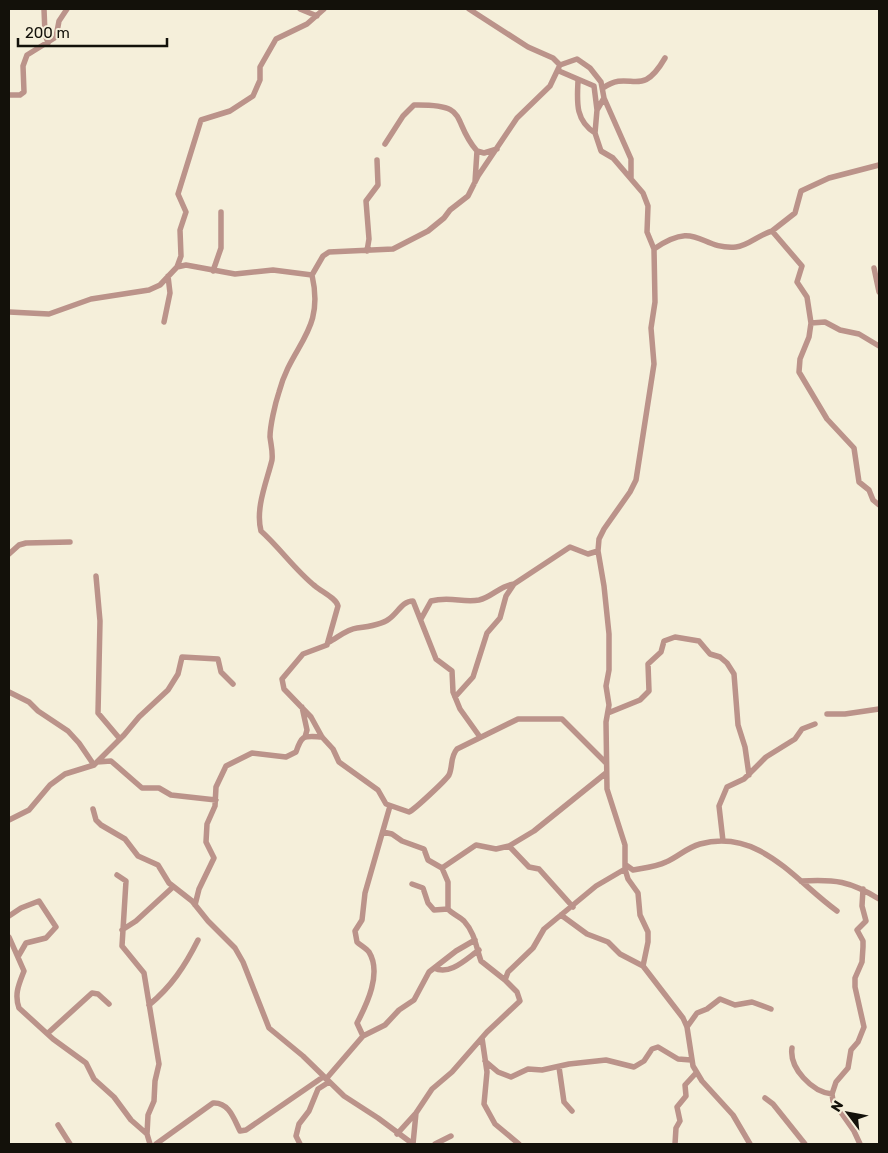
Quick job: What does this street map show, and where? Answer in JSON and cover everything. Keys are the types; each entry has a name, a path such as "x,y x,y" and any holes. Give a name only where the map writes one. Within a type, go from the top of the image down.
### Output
{"street":[{"path":"44,9 45,34 48,43"},
{"path":"9,95 20,95 24,92 23,66 27,55 56,37 58,24 67,9"},
{"path":"300,9 317,16"},
{"path":"9,312 49,314 90,299 149,290 159,286 177,267 180,256 180,230 186,212 178,194 201,120 230,111 253,96 260,80 260,67 276,39 317,16 324,9"},
{"path":"469,9 528,47 553,58 559,68 578,81 587,82 594,86 597,110 595,133 601,151 613,158 639,186 646,199 648,214 647,232 654,249 655,302 651,328 654,364 640,464 630,492 599,539 598,551 609,634 610,670 606,686 608,713 606,773 608,797 625,845 625,867 628,880 638,893 640,916 648,932 643,966"},
{"path":"603,88 625,81 647,81 665,58"},
{"path":"329,642 338,606 336,601 300,572 261,531 259,525 263,490 272,459 271,430 279,390 293,358 309,330 316,308 312,275 323,256 328,252 393,249 428,231 444,218 453,207 468,196 475,182 523,110 544,92 559,68 580,60 595,73 603,88 604,98 631,159 631,178"},
{"path":"578,81 578,113 583,124 595,133"},
{"path":"597,110 604,98"},
{"path":"385,144 408,110 420,105 456,112 467,138 477,152 475,182"},
{"path":"477,152 484,153 498,149"},
{"path":"367,251 369,239 366,201 378,185 377,160"},
{"path":"654,249 670,239 688,235 694,235 716,245 739,247 772,231 796,210 800,191 829,178 879,165"},
{"path":"213,271 222,248 221,212"},
{"path":"772,231 802,266 798,282 807,298 811,323 809,337 800,359 799,372 827,419 854,448 859,482 869,490 873,500 879,505"},
{"path":"177,267 189,265 213,271 242,274 274,270 312,275"},
{"path":"874,268 879,292"},
{"path":"164,322 170,293 168,276"},
{"path":"811,323 825,322 840,330 859,334 879,346"},
{"path":"9,554 19,545 26,543 50,544 70,542"},
{"path":"420,619 432,601 450,598 476,600 489,597 504,586 514,584 570,547 588,554 598,551"},
{"path":"96,576 100,621 98,713 120,740"},
{"path":"455,697 472,677 487,633 500,618 506,596 514,584"},
{"path":"480,737 460,709 455,697 452,670 436,659 415,602 408,601 388,620 364,628 355,628 329,642 324,647 303,654 282,679 284,690 317,725 322,737 333,749 344,766 378,790 383,801 390,806 409,812 413,811 447,778 451,769 453,755 457,749 518,719 560,718 567,722 606,763"},
{"path":"608,713 619,710 646,695 650,686 648,664 661,652 664,641 675,637 699,641 710,654 724,659 734,674 738,725 745,747 749,775"},
{"path":"95,764 120,740 139,716 160,698 174,682 182,657 218,659 221,672 233,684"},
{"path":"9,692 29,702 38,711 68,731 95,764"},
{"path":"302,707 307,730 305,736"},
{"path":"827,714 845,714 879,709"},
{"path":"723,840 720,800 727,787 738,783 749,775 766,757 795,739 802,729 816,724"},
{"path":"195,905 199,889 214,858 206,836 207,824 216,800 216,787 230,763 252,753 286,757 296,752 300,740 305,736 322,737"},
{"path":"9,820 30,810 50,785 66,774 95,764 111,761 142,788 159,788 171,796 216,800"},
{"path":"442,868 476,845 496,849 509,846 534,831 606,773"},
{"path":"363,1036 357,1023 370,997 373,971 370,954 357,942 355,936 357,926 362,920 365,893 390,806"},
{"path":"93,809 96,820 100,825 125,839 138,856 158,864 173,887 195,905 240,954 266,1025 348,1100 378,1118 397,1134 413,1144 416,1113"},
{"path":"383,832 392,834 402,841 424,849 428,860 442,868 448,882 448,908"},
{"path":"625,867 633,870 657,866 689,848 723,840 765,852 801,881 805,887 819,895 837,911"},
{"path":"509,846 529,867 538,869 573,907"},
{"path":"505,980 508,972 529,952 544,930 596,886 625,867"},
{"path":"117,875 126,881 121,943 124,950 144,973 160,1067 155,1081 154,1101 148,1115 147,1134 150,1144"},
{"path":"801,881 844,881 863,888 879,898"},
{"path":"397,1134 416,1113 428,1093 452,1072 482,1038 520,1001 517,992 505,980 484,965 475,940 465,922 448,908 434,910 428,903 423,888 412,884"},
{"path":"122,930 136,921 173,887"},
{"path":"860,1144 854,1131 833,1101 832,1094 836,1082 848,1068 851,1050 858,1042 864,1027 855,987 855,978 862,962 863,946 857,930 866,921 862,906 863,888"},
{"path":"9,916 21,908 39,901 56,927 46,938 26,943 19,955"},
{"path":"561,915 587,934 611,944 620,954 643,966 679,1012 687,1027 691,1060 696,1073 733,1115 750,1144"},
{"path":"9,937 19,955 24,971 18,985 17,1002 19,1008 86,1064 94,1079 114,1097 131,1120 147,1134"},
{"path":"149,1005 170,986 189,959 198,940"},
{"path":"300,1144 296,1136 299,1124 309,1111 318,1090 326,1079 363,1036 387,1023 399,1010 414,1000 429,972 475,940"},
{"path":"434,968 440,971 447,970 479,950"},
{"path":"48,1034 92,993 98,994 109,1004"},
{"path":"687,1027 697,1013 707,1010 720,999 735,1005 752,1002 770,1009"},
{"path":"482,1038 487,1072 484,1104 495,1124 519,1144"},
{"path":"485,1061 508,1077 524,1070 542,1070 606,1060 634,1067 644,1060 652,1049 658,1047 678,1059 691,1060"},
{"path":"792,1048 791,1059 797,1070 824,1092 832,1094"},
{"path":"559,1067 564,1102 572,1111"},
{"path":"675,1144 676,1128 680,1121 677,1107 686,1096 685,1085 696,1073"},
{"path":"156,1144 213,1103 222,1104 227,1108 240,1130 246,1130 326,1079"},
{"path":"765,1098 773,1104 805,1144"},
{"path":"58,1125 70,1144"},
{"path":"435,1144 451,1136"}]}
